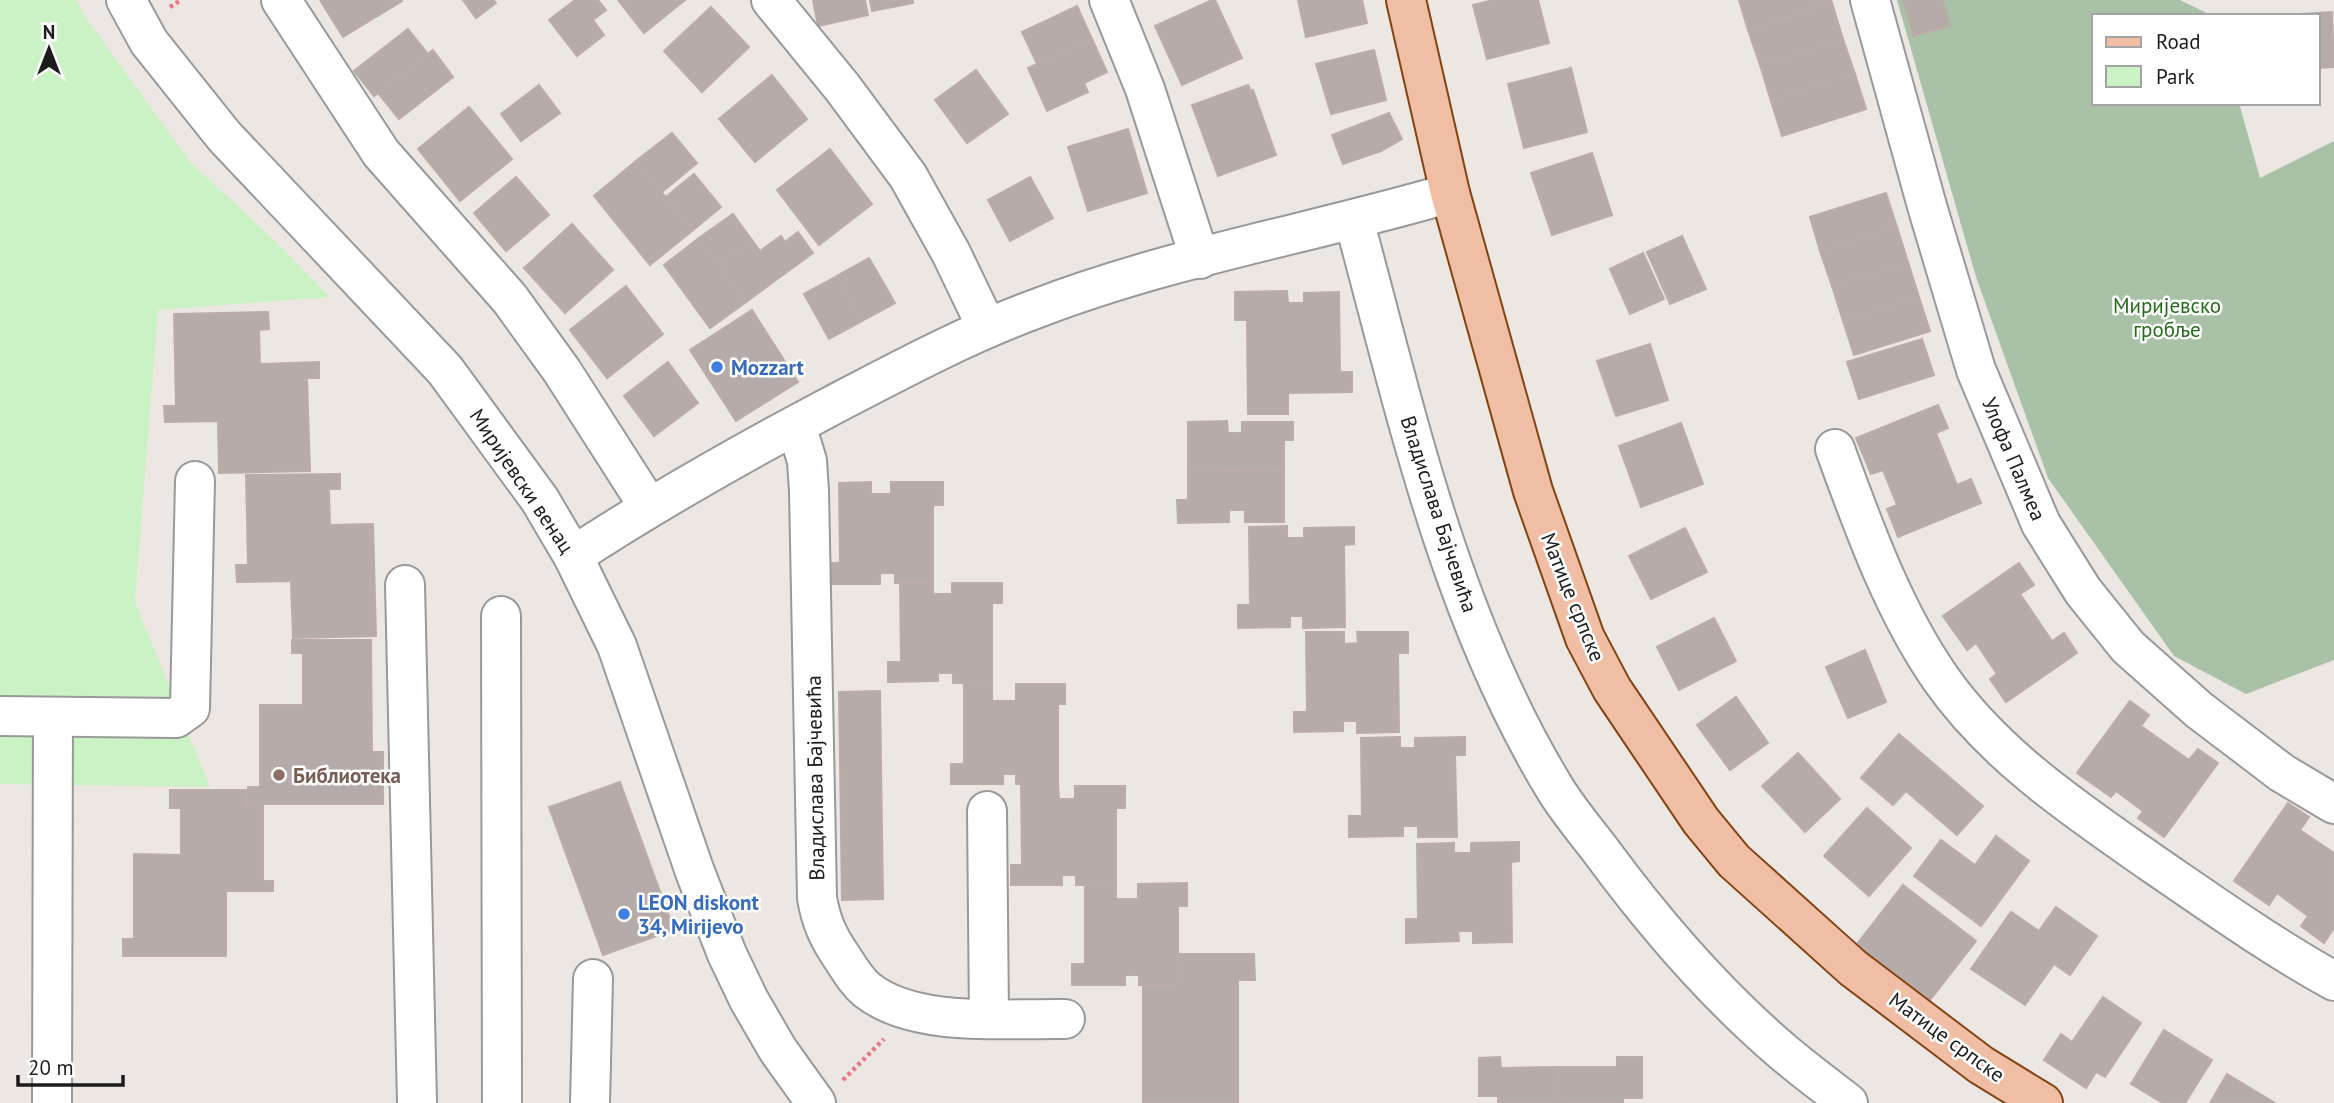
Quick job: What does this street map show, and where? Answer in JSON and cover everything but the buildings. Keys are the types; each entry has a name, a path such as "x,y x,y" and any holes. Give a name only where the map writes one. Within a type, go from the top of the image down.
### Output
{"main road":[{"name":"Матице српске","path":"1406,0 1450,193 1533,491 1585,638 1612,689 1701,821 1734,861 1853,968 1970,1057 2043,1103"}],"street":[{"path":"281,0 380,153 510,299 562,371 649,507"},
{"path":"771,0 842,87 908,176 951,253 987,328"},
{"path":"1109,0 1145,89 1200,259"},
{"name":"Улофа Палмеа","path":"1870,0 1976,370 2041,524 2083,591 2128,648 2199,710 2282,773 2334,804"},
{"name":"Миријевски венац","path":"132,5 149,42 224,136 445,370 540,500 573,556 617,646 695,872 727,954 778,1050 827,1094"},
{"path":"573,556 649,507 796,425 987,328 1100,287 1450,193"},
{"name":"Владислава Бајчевића","path":"1354,219 1452,568 1498,681 1554,788 1630,890 1717,990 1782,1051 1848,1103"},
{"name":"Владислава Бајчевића","path":"796,425 807,461 809,491 816,863 821,921 829,940 852,974 867,990 911,1011 947,1016 1065,1019"},
{"path":"1835,449 1861,519 1906,624 1942,680 1984,731 2059,797 2290,957 2334,981"},
{"path":"0,716 176,718 190,708 195,481"},
{"path":"405,585 416,1103"},
{"path":"501,617 502,1103"},
{"path":"52,1103 53,717"},
{"path":"987,811 989,1018"},
{"path":"590,1103 593,979"}],"path":[{"path":"827,1094 911,1011"}],"green space":[{"path":"0,0 77,0 84,15 191,163 275,241 330,297 158,310 135,602 210,787 0,784"},
{"name":"Миријевско гробље","path":"1897,0 2180,0 2209,14 2092,14 2092,105 2240,105 2260,178 2334,141 2334,660 2246,694 2174,656 2048,478 1976,277"}],"place":[{"name":"Mozzart","path":"717,367"},
{"name":"Библиотека","path":"279,775"},
{"name":"LEON diskont 34, Mirijevo","path":"624,914"}]}
